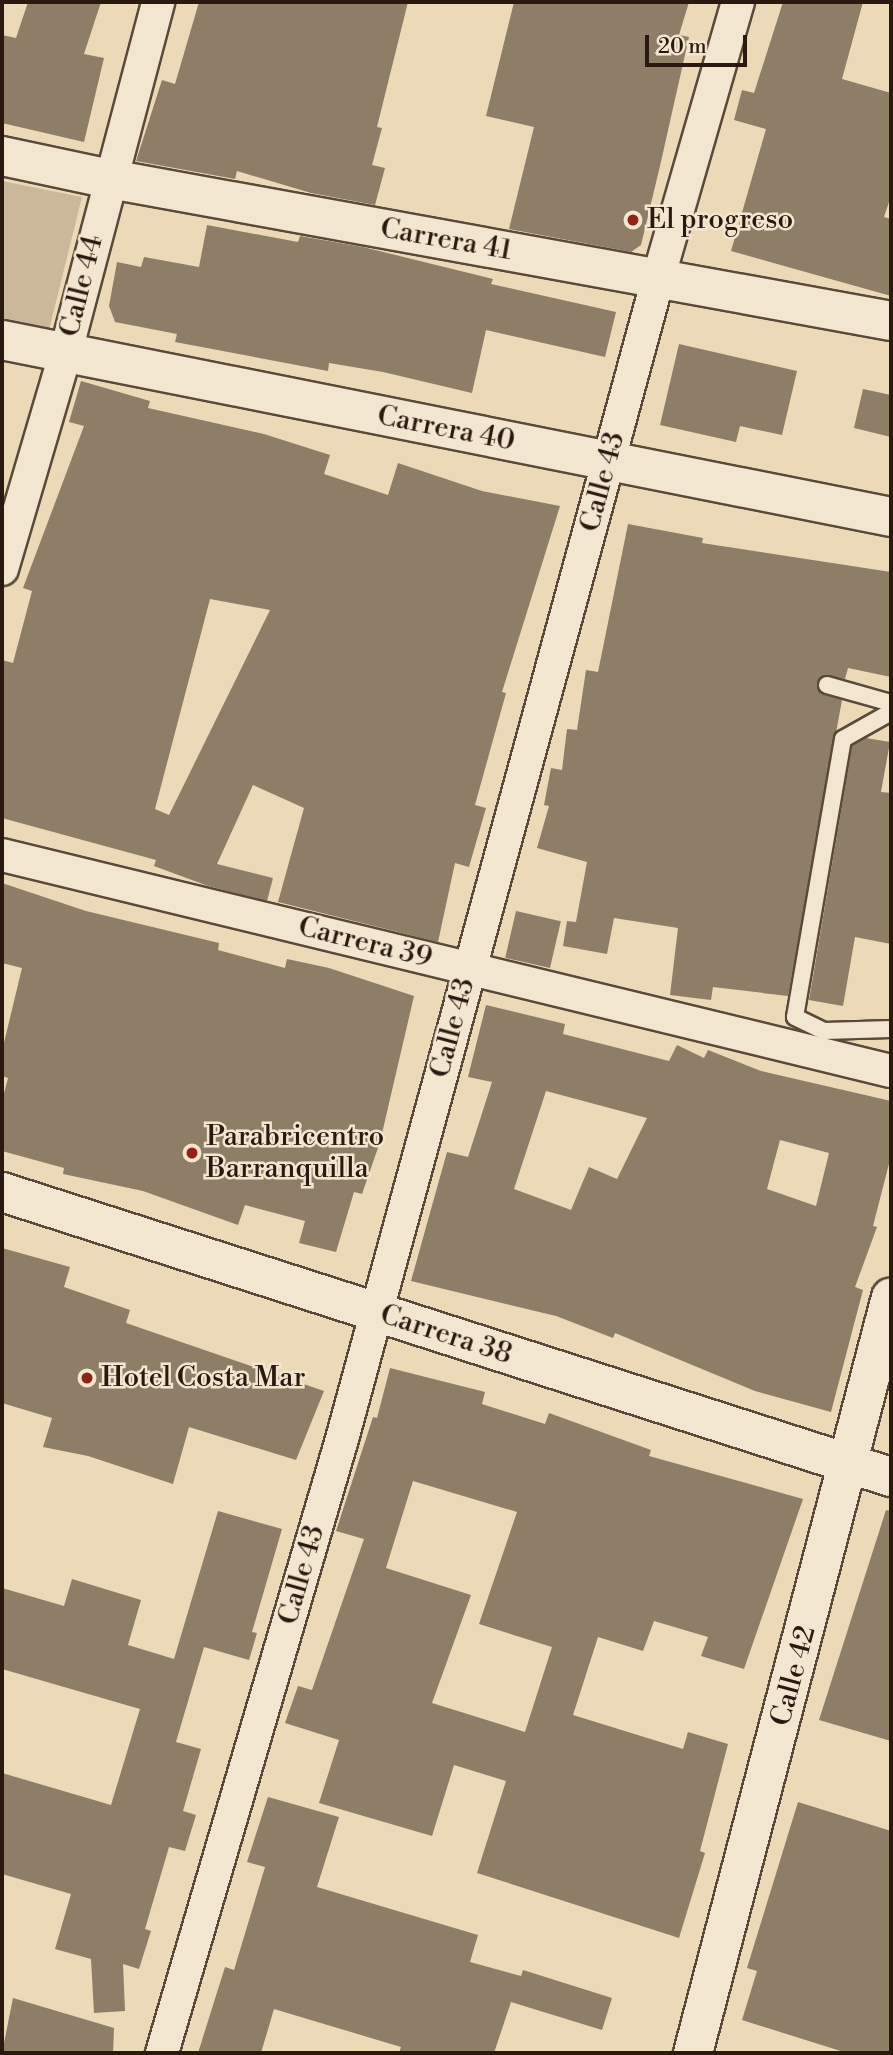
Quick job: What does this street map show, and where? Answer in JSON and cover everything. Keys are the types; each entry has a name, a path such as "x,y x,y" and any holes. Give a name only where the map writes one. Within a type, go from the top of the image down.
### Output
{"street":[{"name":"Calle 44","path":"2,569 65,355 158,2"},
{"name":"Calle 43","path":"162,2053 375,1313 658,279 738,2"},
{"name":"Carrera 41","path":"2,156 110,180 891,321"},
{"name":"Carrera 40","path":"2,340 65,355 891,517"},
{"name":"Carrera 39","path":"2,855 469,968 688,1026 891,1071"},
{"name":"Carrera 38","path":"2,1192 891,1477"},
{"name":"Calle 42","path":"693,2053 850,1464 891,1297"}],"lane":[{"path":"827,685 891,703"},
{"path":"891,712 843,738 794,1017 824,1031 891,1029"}],"shaded area":[{"path":"2,181 82,197 48,334 2,323"}],"building":[{"path":"28,2 101,2 84,54 104,58 84,142 2,123 2,35 16,38"},
{"path":"199,2 408,2 377,127 382,128 372,165 385,168 375,205 311,193 237,171 235,179 136,161 162,80 175,84"},
{"path":"514,2 689,2 679,35 689,37 660,166 641,245 631,252 509,229 534,127 486,116"},
{"path":"783,2 863,2 842,79 891,93 891,196 884,217 891,219 891,296 731,251 766,129 734,120 742,90 754,93"},
{"path":"207,225 298,242 300,236 363,247 493,279 491,284 616,312 605,357 486,330 472,393 383,372 329,363 328,371 175,342 177,334 115,322 109,306 117,262 141,267 144,257 199,267"},
{"path":"679,344 797,371 782,435 740,426 736,442 660,425"},
{"path":"81,381 150,401 148,408 264,434 330,455 324,474 388,495 398,463 482,491 560,506 502,692 506,693 475,805 486,808 469,867 455,863 438,942 278,902 304,808 253,785 217,864 273,878 267,901 208,886 154,866 156,860 2,818 2,660 13,663 32,591 23,588 84,426 69,422","holes":["210,599 270,610 169,815 155,809"]},
{"path":"863,389 891,395 891,437 854,428"},
{"path":"628,524 703,538 702,543 891,572 891,677 848,668 845,679 825,675 817,683 820,693 842,700 788,996 713,987 711,1000 670,995 678,928 614,918 607,954 563,946 567,921 576,922 587,862 537,848 549,806 544,805 551,768 562,770 567,729 577,730 586,670 598,672"},
{"path":"866,738 890,742 881,792 891,793 891,944 855,937 843,1006 809,1000 852,746"},
{"path":"2,883 86,911 219,943 218,950 285,968 287,959 329,968 414,996 380,1142 362,1194 354,1192 336,1252 299,1243 305,1221 245,1205 238,1225 143,1191 63,1174 64,1168 2,1151 2,1101 8,1078 2,1076 2,1051 22,968 2,963"},
{"path":"516,911 561,921 550,968 505,958"},
{"path":"486,1005 565,1024 563,1034 669,1061 677,1045 704,1058 708,1050 761,1071 891,1101 891,1156 873,1226 877,1227 855,1287 863,1290 831,1412 755,1391 615,1333 613,1338 556,1316 411,1281 447,1152 468,1157 492,1082 468,1077","holes":["546,1091 647,1118 617,1179 589,1167 571,1210 514,1189","780,1140 829,1153 816,1206 767,1189"]},
{"path":"2,1248 70,1267 64,1287 130,1310 126,1323 324,1391 296,1460 189,1427 173,1484 88,1456 43,1447 52,1418 2,1403"},
{"path":"390,1368 485,1392 482,1404 545,1424 549,1413 651,1450 649,1456 803,1499 744,1669 701,1656 708,1637 654,1621 643,1651 598,1637 573,1715 683,1749 688,1732 728,1744 700,1851 705,1853 679,1938 477,1873 506,1781 454,1765 432,1836 319,1803 339,1740 285,1723 298,1686 312,1690 364,1539 336,1531 373,1417 377,1418","holes":["413,1481 517,1512 479,1624 552,1647 525,1732 432,1703 471,1595 386,1568"]},
{"path":"886,1510 891,1511 891,1741 819,1720"},
{"path":"218,1511 282,1529 252,1632 257,1633 249,1660 204,1647 176,1742 201,1749 183,1811 196,1815 185,1851 169,1847 145,1929 151,1931 139,1969 123,1964 125,2011 94,2013 91,1959 55,1949 71,1894 2,1874 2,1773 111,1805 140,1709 2,1669 2,1588 64,1606 72,1579 141,1600 128,1645 174,1659"},
{"path":"268,1797 339,1817 317,1887 478,1935 470,1962 521,1976 523,1970 612,1998 602,2030 511,2002 494,2053 399,2053 401,2047 274,2009 261,2053 198,2053 225,1967 234,1970 265,1867 247,1862"},
{"path":"798,1802 891,1831 891,2053 847,2053 742,2020 757,1971 747,1968"},
{"path":"13,1998 114,2028 113,2053 2,2053"}],"place":[{"name":"El progreso","path":"633,220"},
{"name":"Parabricentro Barranquilla","path":"192,1153"},
{"name":"Hotel Costa Mar","path":"87,1378"}]}
